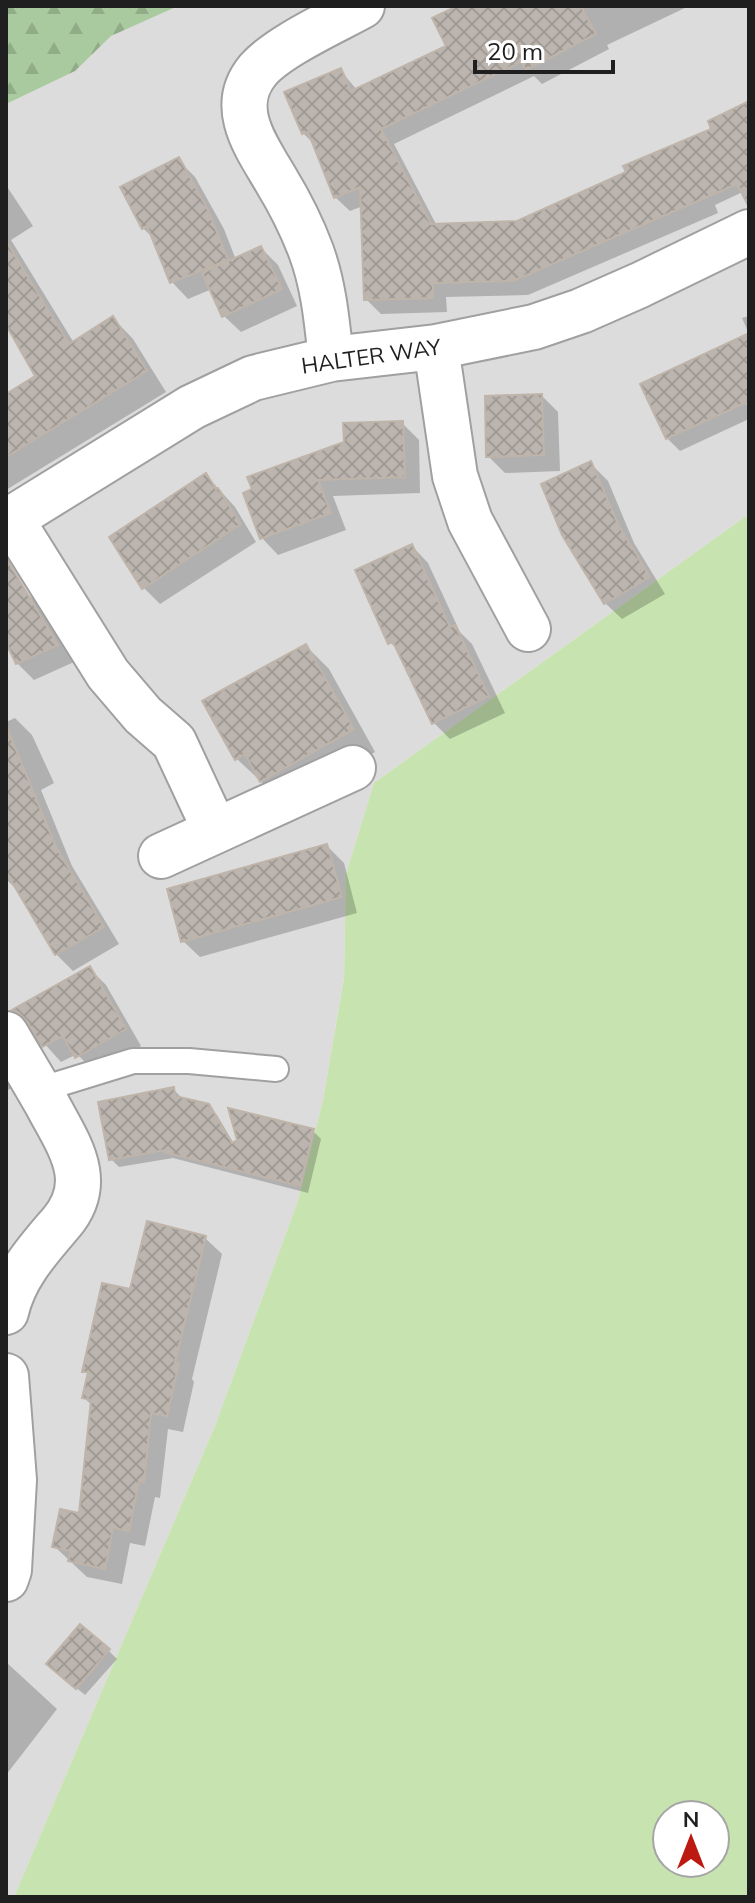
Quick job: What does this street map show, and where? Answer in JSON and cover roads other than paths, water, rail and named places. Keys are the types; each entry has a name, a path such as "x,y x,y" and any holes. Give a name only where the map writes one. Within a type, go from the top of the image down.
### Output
{"street":[{"path":"331,359 320,281 312,253 277,182 250,137 244,120 244,100 257,71 271,58 362,6"},
{"name":"HALTER WAY","path":"215,830 174,742 143,715 108,674 8,521 172,418 253,378 331,359 436,347 534,327 581,311 700,258 749,232"},
{"path":"436,347 455,476 470,521 528,629"},
{"path":"161,856 353,768"},
{"path":"6,1034 73,1152 78,1189 72,1209 44,1242 17,1282 6,1312"},
{"path":"6,1376 14,1480 6,1579"}],"lane":[{"path":"39,1090 133,1061 189,1061 276,1069"}]}
